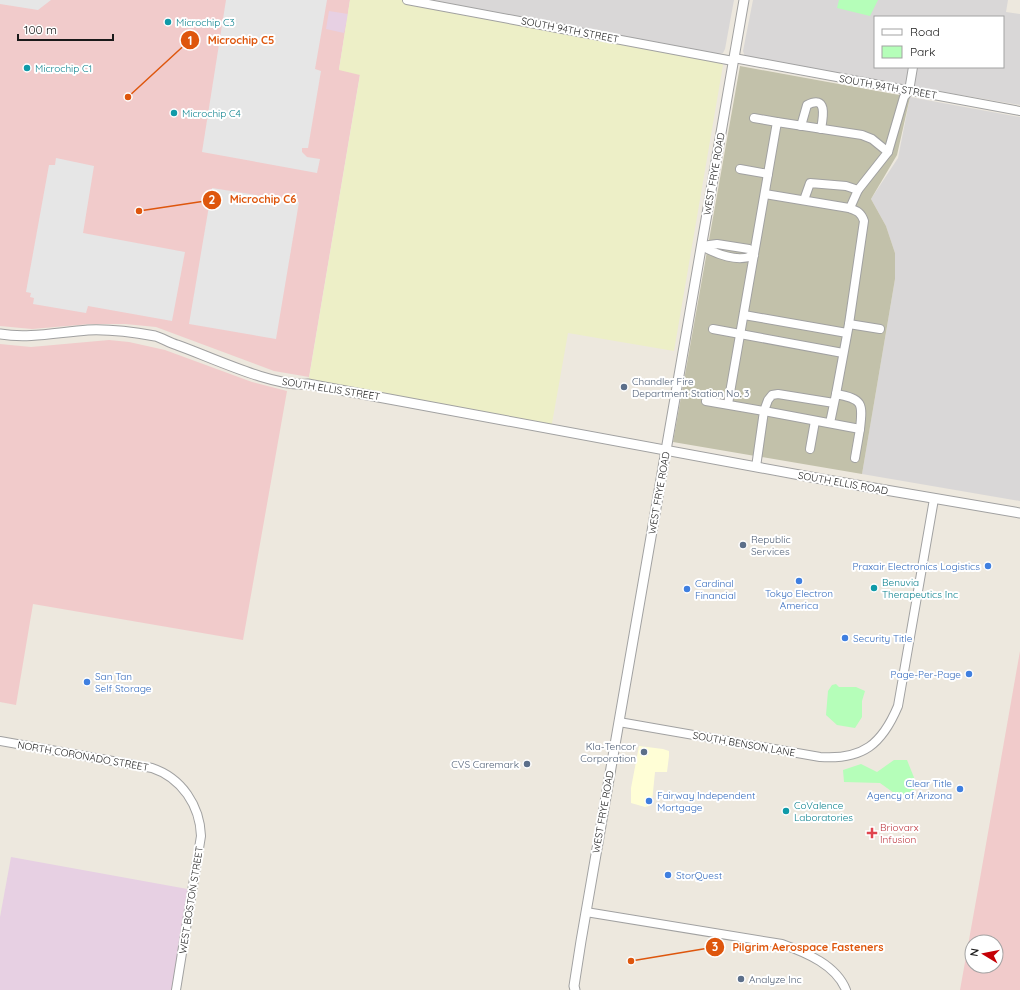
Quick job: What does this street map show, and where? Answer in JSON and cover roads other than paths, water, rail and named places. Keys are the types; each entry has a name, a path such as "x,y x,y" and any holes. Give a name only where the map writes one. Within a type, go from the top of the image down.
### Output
{"street":[{"name":"SOUTH 94TH STREET","path":"407,0 429,2 1020,111"},
{"name":"WEST FRYE ROAD","path":"574,989 586,912 744,0"},
{"path":"850,208 858,190 888,152 904,97 909,91 913,68"},
{"path":"801,126 807,105 818,103 822,105 824,110 821,129"},
{"path":"754,118 862,134 872,139 888,152"},
{"path":"728,404 777,122"},
{"path":"740,169 768,174"},
{"path":"804,200 808,186 813,182 846,186 858,190"},
{"path":"765,194 850,208 862,214 864,221 849,324 830,423"},
{"path":"702,246 715,254 747,259 754,255"},
{"path":"744,315 847,333"},
{"path":"849,324 880,329"},
{"path":"713,329 844,353"},
{"name":"SOUTH ELLIS STREET","path":"0,334 10,336 88,330 130,332 156,337 274,380 298,385 308,384 666,451"},
{"path":"756,467 764,411 768,400 772,395 778,394 835,399 849,397 859,401 863,407 855,458"},
{"path":"706,401 860,429"},
{"path":"810,449 815,421"},
{"name":"SOUTH ELLIS ROAD","path":"666,451 934,499 1020,512"},
{"name":"SOUTH BENSON LANE","path":"619,722 837,759 853,756 868,749 889,728 898,706 934,499"},
{"name":"NORTH CORONADO STREET","path":"0,741 156,769 179,784 191,798 196,809"},
{"name":"WEST BOSTON STREET","path":"176,990 200,850 201,829 196,809"},
{"path":"586,912 782,944 806,952 826,965 845,988"}],"place":[{"name":"Microchip C3","path":"168,22"},
{"name":"Microchip C1","path":"27,68"},
{"name":"Microchip C5","path":"128,97"},
{"name":"Microchip C4","path":"174,113"},
{"name":"Microchip C6","path":"139,211"},
{"name":"Chandler Fire Department Station No. 3","path":"624,387"},
{"name":"Republic Services","path":"743,545"},
{"name":"Praxair Electronics Logistics","path":"988,566"},
{"name":"Tokyo Electron America","path":"799,581"},
{"name":"Benuvia Therapeutics Inc","path":"874,588"},
{"name":"Cardinal Financial","path":"687,589"},
{"name":"Security Title","path":"845,638"},
{"name":"Page-Per-Page","path":"969,674"},
{"name":"San Tan Self Storage","path":"87,682"},
{"name":"Kla-Tencor Corporation","path":"644,752"},
{"name":"CVS Caremark","path":"527,764"},
{"name":"Clear Title Agency of Arizona","path":"960,789"},
{"name":"Fairway Independent Mortgage","path":"649,801"},
{"name":"CoValence Laboratories","path":"786,811"},
{"name":"Briovarx Infusion","path":"872,833"},
{"name":"StorQuest","path":"668,875"},
{"name":"Pilgrim Aerospace Fasteners","path":"631,961"},
{"name":"Analyze Inc","path":"741,979"}]}
